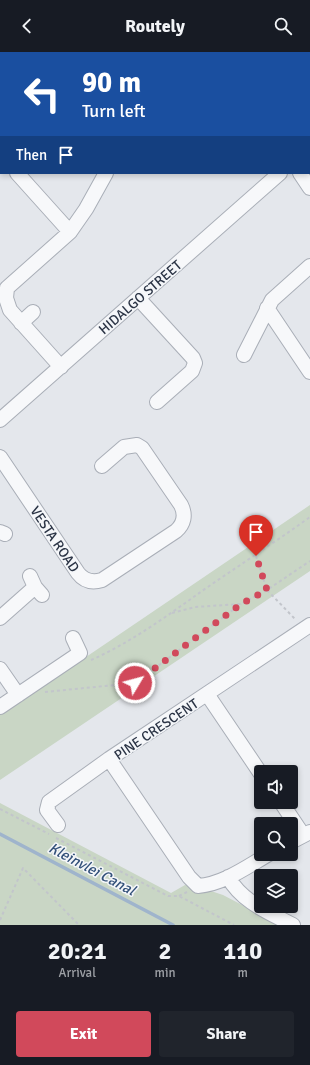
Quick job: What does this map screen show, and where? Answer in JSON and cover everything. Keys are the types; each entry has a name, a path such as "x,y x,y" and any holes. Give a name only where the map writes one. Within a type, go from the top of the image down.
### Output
{"street":[{"path":"18,174 70,232"},
{"path":"60,366 8,306 3,285 70,232 86,209 105,174"},
{"name":"HIDALGO STREET","path":"0,420 279,174"},
{"path":"301,174 310,188"},
{"path":"244,355 267,308 276,295 310,266"},
{"path":"138,298 193,358 194,363 192,371 157,402"},
{"path":"267,308 310,372"},
{"path":"22,323 33,312"},
{"name":"VESTA ROAD","path":"0,457 78,573 88,581 102,580 176,531 184,519 181,505 142,448 137,445 124,448 102,466"},
{"path":"0,618 36,586"},
{"name":"PINE CRESCENT","path":"228,877 208,885 198,886 189,877 109,759 308,629"},
{"path":"0,707 80,653 73,638"},
{"path":"0,669 18,695"},
{"path":"207,694 255,765"},
{"path":"58,825 47,810 49,802 109,759"},
{"path":"284,809 301,836"},
{"path":"257,861 228,877 235,889 247,901 293,925"}],"path":[{"path":"80,653 84,658 90,660 106,653 169,614 256,556 310,517"},
{"path":"256,556 267,590 308,629"},
{"path":"41,693 135,683 241,604 267,590 310,561"},
{"path":"169,614 195,607 241,604"},
{"path":"0,808 168,896 179,896 234,925"},
{"path":"0,920 23,868 79,925"}],"green space":[{"path":"310,505 310,571 0,780 0,711 83,656 86,657"},
{"path":"0,803 171,893 185,885 199,887 223,895 254,911 254,913 257,913 280,925 0,925"}],"waterway":[{"name":"Kleinvlei Canal","path":"0,834 173,925"}],"route":[{"path":"135,683 241,604 267,590 256,556"}]}
